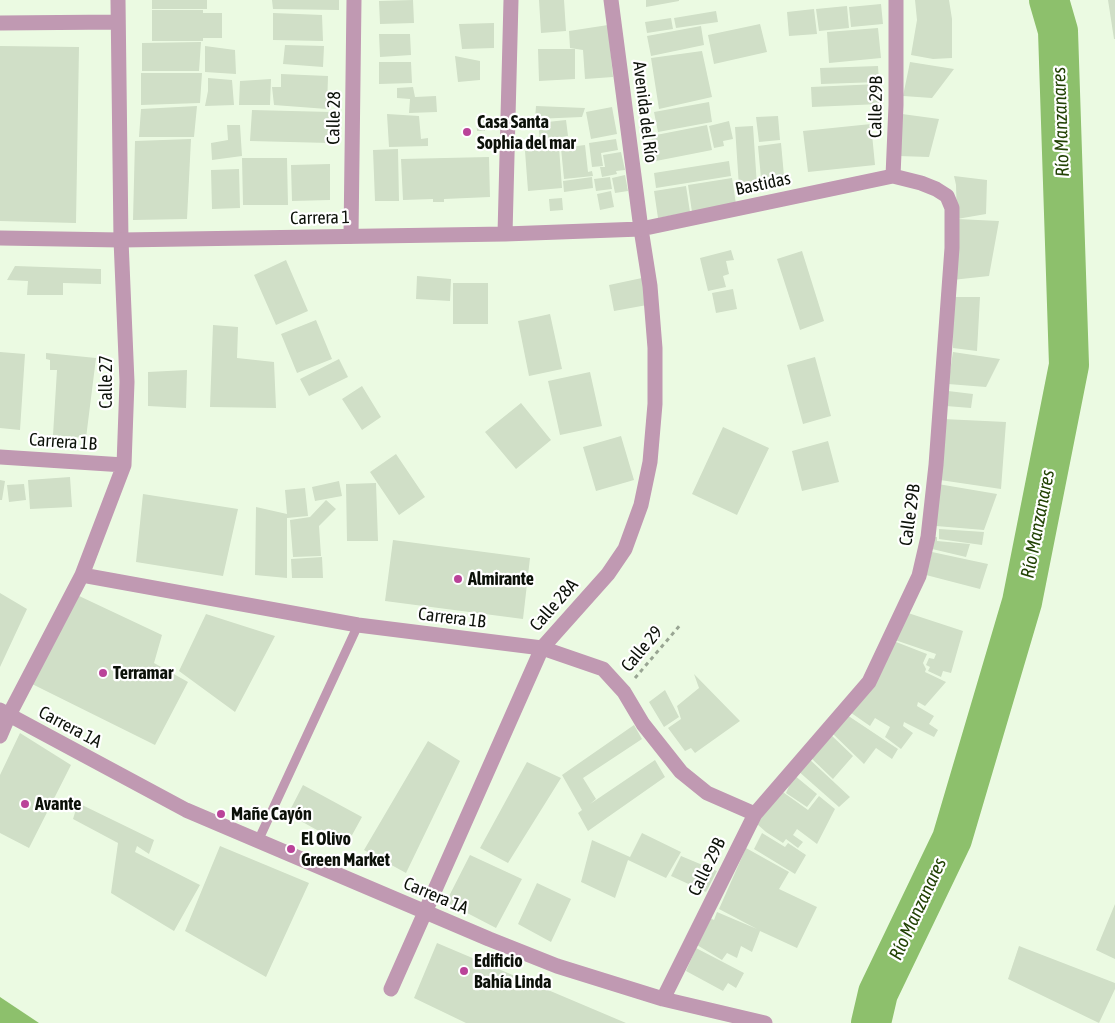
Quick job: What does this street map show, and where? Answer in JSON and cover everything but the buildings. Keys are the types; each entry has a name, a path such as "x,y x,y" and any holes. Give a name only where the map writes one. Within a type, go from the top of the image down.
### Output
{"street":[{"name":"Calle 27","path":"0,736 4,713 82,575 124,465 127,382 121,240 118,0"},
{"name":"Calle 28","path":"352,236 354,0"},
{"path":"505,234 511,0"},
{"name":"Avenida del Río","path":"611,0 641,229"},
{"name":"Calle 29B","path":"663,999 755,814 869,682 919,576 928,537 944,368 952,248 952,208 947,196 936,189 893,176 896,0"},
{"path":"0,22 118,22"},
{"name":"Bastidas","path":"641,229 893,176"},
{"name":"Carrera 1","path":"0,238 121,240 505,234 641,229"},
{"name":"Calle 28A","path":"391,989 542,648 608,574 625,549 641,505 650,462 655,404 655,348 650,286 641,229"},
{"name":"Carrera 1B","path":"0,457 124,465"},
{"name":"Carrera 1B","path":"82,575 358,625 542,648 603,669 624,692 643,724 681,772 707,793 755,814"},
{"name":"Carrera 1A","path":"4,713 186,810 557,966 663,999 765,1023"}],"lane":[{"path":"258,841 358,625"}],"path":[{"name":"Calle 29","path":"624,692 681,624"}],"shaded area":[{"path":"0,997 39,1023 0,1023"}],"waterway":[{"name":"Río Manzanares","path":"871,1023 878,993 952,839 1022,602 1069,365 1058,31 1049,0"}],"place":[{"name":"Casa Santa Sophia del mar","path":"467,132"},
{"name":"Almirante","path":"458,579"},
{"name":"Terramar","path":"103,673"},
{"name":"Avante","path":"25,804"},
{"name":"Mañe Cayón","path":"221,814"},
{"name":"El Olivo Green Market","path":"291,849"},
{"name":"Edificio Bahía Linda","path":"464,971"}]}
